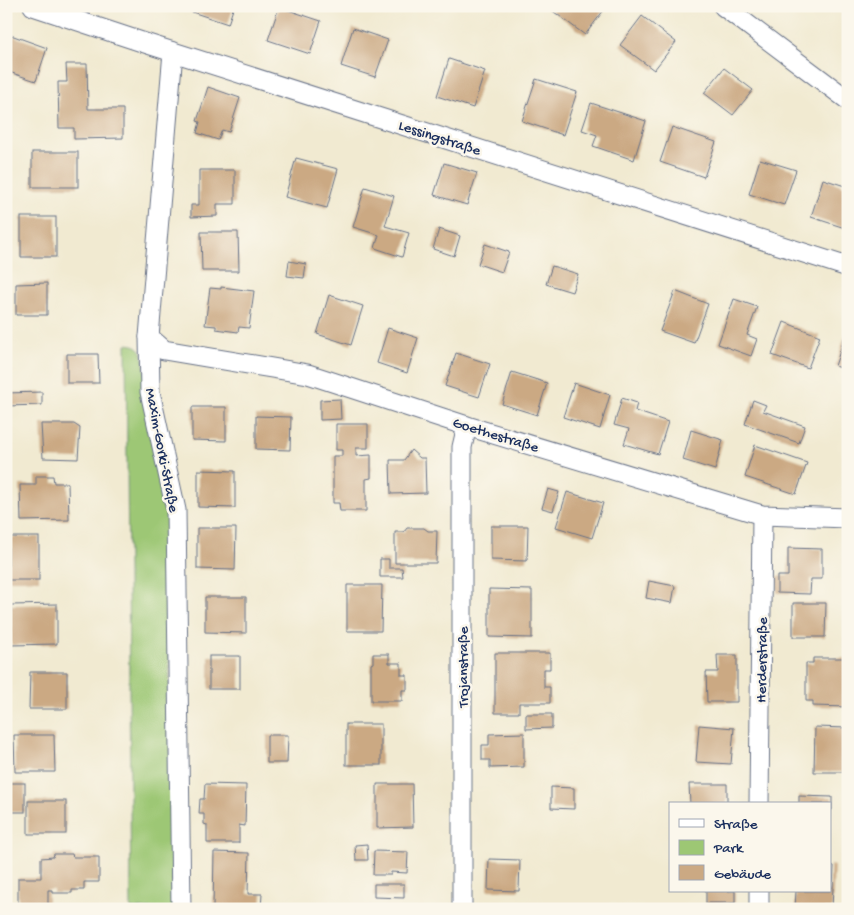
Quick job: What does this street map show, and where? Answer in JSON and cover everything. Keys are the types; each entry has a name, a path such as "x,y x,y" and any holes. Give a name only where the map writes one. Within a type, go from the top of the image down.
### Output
{"street":[{"name":"Lessingstraße","path":"33,6 848,267"},
{"path":"723,6 848,100"},
{"name":"Maxim-Gorki-Straße","path":"173,52 149,337 150,392 176,510 181,909"},
{"name":"Goethestraße","path":"149,337 164,350 308,374 467,426 762,515 848,518"},
{"name":"Trojanstraße","path":"462,909 462,448 467,426"},
{"name":"Herderstraße","path":"759,802 762,515"},
{"path":"758,892 759,909"}],"green space":[{"path":"126,344 136,346 142,352 167,511 173,909 131,909"}],"building":[{"path":"187,6 234,6 228,24 186,10"},
{"path":"546,6 607,6 585,35"},
{"path":"279,7 321,21 310,54 268,40"},
{"path":"642,16 676,42 654,70 620,45"},
{"path":"353,28 388,40 375,77 341,66"},
{"path":"8,34 47,48 36,81 6,71 6,39"},
{"path":"449,59 485,71 473,108 437,96"},
{"path":"66,64 87,64 88,109 123,109 123,138 74,139 74,128 59,128 58,82 67,82"},
{"path":"724,68 753,90 733,115 704,93"},
{"path":"536,79 577,92 563,135 522,121"},
{"path":"208,87 240,98 229,132 222,130 218,140 197,133 200,122 197,121"},
{"path":"591,103 646,121 634,160 593,146 597,135 582,130"},
{"path":"672,127 716,142 704,177 660,162"},
{"path":"32,152 78,152 78,187 32,187"},
{"path":"296,158 338,169 327,208 285,197"},
{"path":"760,159 796,170 784,205 749,194"},
{"path":"444,163 477,173 467,205 434,195"},
{"path":"199,170 235,170 235,204 217,204 217,216 191,217 191,205 199,205"},
{"path":"823,179 848,187 848,229 811,217"},
{"path":"365,187 394,196 385,226 409,233 402,257 375,248 379,235 353,227"},
{"path":"21,217 56,217 56,257 21,257"},
{"path":"439,229 460,236 454,256 433,249"},
{"path":"201,232 238,232 239,271 202,271"},
{"path":"485,244 509,252 502,272 478,264"},
{"path":"289,261 306,264 304,278 287,276"},
{"path":"552,266 578,274 572,292 546,284"},
{"path":"47,283 47,315 16,315 16,284"},
{"path":"221,287 254,291 249,328 239,327 238,332 216,329 216,326 205,325 210,288 221,289"},
{"path":"675,291 708,304 694,343 660,331"},
{"path":"329,295 363,306 351,345 317,334"},
{"path":"734,299 757,307 747,335 757,339 751,356 718,344"},
{"path":"784,322 820,336 808,368 772,355"},
{"path":"388,328 418,338 407,373 377,363"},
{"path":"848,330 848,370 835,366"},
{"path":"456,353 490,364 479,397 445,386"},
{"path":"67,354 98,354 99,383 67,383"},
{"path":"512,372 547,383 537,415 502,404"},
{"path":"574,383 610,395 600,429 563,417"},
{"path":"42,392 42,405 6,406 6,393"},
{"path":"622,398 637,403 635,411 668,422 658,454 624,444 629,429 614,425"},
{"path":"340,399 341,419 320,420 320,400"},
{"path":"753,400 766,405 763,411 805,426 799,443 745,424"},
{"path":"192,407 226,407 226,441 192,440"},
{"path":"256,416 291,417 290,450 256,449"},
{"path":"41,424 74,424 80,428 78,459 43,458"},
{"path":"336,424 368,424 368,448 356,448 356,456 371,455 371,478 366,479 366,511 340,511 339,503 333,503 333,456 342,456 342,450 336,450"},
{"path":"691,430 723,440 715,470 683,460"},
{"path":"755,445 807,463 796,494 745,477"},
{"path":"411,450 420,458 425,458 426,493 391,494 390,460 404,460"},
{"path":"198,470 235,471 235,508 198,507"},
{"path":"36,476 53,476 54,483 68,483 69,520 21,521 20,485 36,485"},
{"path":"548,489 559,492 553,511 542,508"},
{"path":"567,492 603,503 592,538 556,527"},
{"path":"491,526 528,526 527,561 491,560"},
{"path":"197,528 236,528 235,570 197,569"},
{"path":"407,528 424,528 428,531 437,531 436,563 395,563 395,532 404,532"},
{"path":"8,537 39,537 39,580 8,580"},
{"path":"788,548 822,549 822,579 811,579 810,594 777,593 777,576 788,576"},
{"path":"380,559 389,559 389,568 402,568 403,577 380,577"},
{"path":"649,581 675,586 672,603 646,598"},
{"path":"347,585 382,585 381,631 347,631"},
{"path":"489,589 532,590 532,638 489,637"},
{"path":"205,597 246,597 246,633 205,632"},
{"path":"793,603 826,603 825,637 793,637"},
{"path":"57,604 57,644 11,645 11,605"},
{"path":"495,653 550,653 550,669 544,669 544,687 550,687 550,703 519,703 519,713 495,713"},
{"path":"373,654 389,654 389,663 401,663 401,675 407,675 407,690 402,690 402,701 371,701 371,664 373,663"},
{"path":"717,655 737,655 737,702 707,702 706,672 718,672"},
{"path":"209,656 240,656 240,689 209,689"},
{"path":"813,658 848,658 848,707 813,706 813,701 806,701 806,663 813,663"},
{"path":"30,672 67,672 67,709 29,709"},
{"path":"526,714 552,714 552,728 526,729"},
{"path":"346,724 381,724 381,765 346,765"},
{"path":"699,725 734,728 731,764 696,762"},
{"path":"815,727 848,728 848,772 814,772"},
{"path":"524,733 524,767 490,768 490,760 482,760 482,745 489,745 489,734"},
{"path":"14,735 54,735 55,772 15,772"},
{"path":"267,735 288,735 287,763 267,763"},
{"path":"6,783 25,783 25,812 6,812"},
{"path":"205,784 246,785 245,826 239,825 239,843 207,843 207,825 204,824 204,814 199,814 200,799 204,799"},
{"path":"377,784 412,784 413,827 377,828"},
{"path":"689,784 727,784 727,802 690,802"},
{"path":"551,787 574,788 574,809 551,808"},
{"path":"799,796 832,797 832,802 799,802"},
{"path":"28,801 66,801 66,834 28,834"},
{"path":"367,844 368,860 356,860 355,845"},
{"path":"374,851 408,852 407,873 391,872 391,875 373,875"},
{"path":"214,852 249,853 248,894 262,894 261,909 213,908"},
{"path":"54,854 72,854 73,857 99,857 99,882 84,882 84,890 72,890 72,893 53,893 53,890 48,890 48,905 18,906 18,878 41,878 41,858 53,857"},
{"path":"489,859 520,860 519,891 488,890"},
{"path":"832,866 834,866 832,909 795,909 796,892 832,892"},
{"path":"374,884 404,884 404,898 374,897"},
{"path":"706,892 735,892 735,903 706,903"}]}
